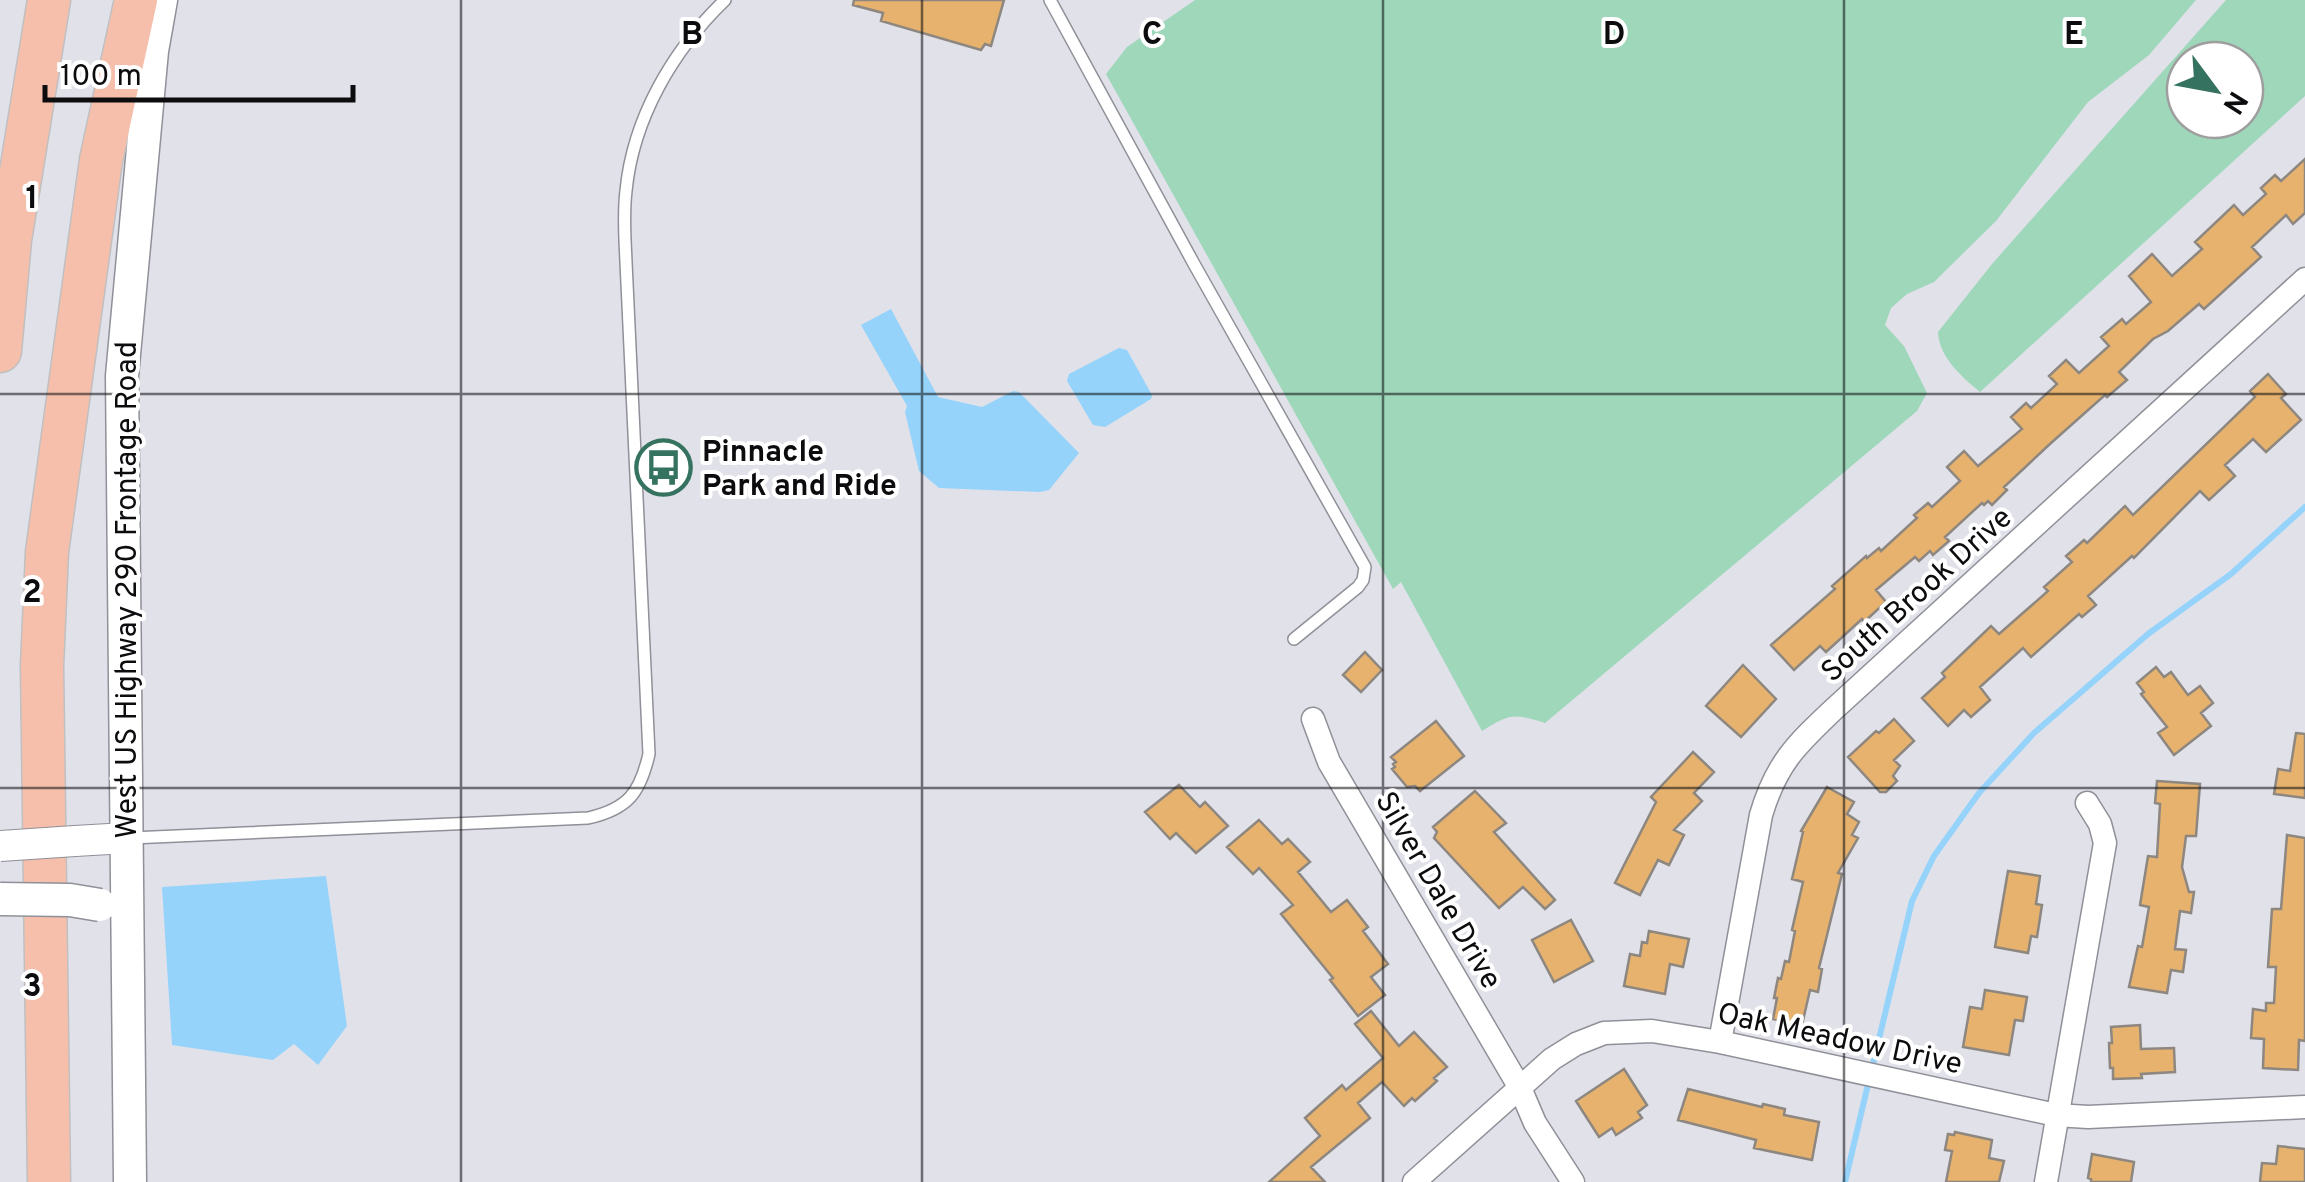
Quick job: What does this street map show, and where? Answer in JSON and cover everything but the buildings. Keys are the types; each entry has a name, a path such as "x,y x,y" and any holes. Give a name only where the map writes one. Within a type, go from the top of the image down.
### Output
{"highway":[{"path":"0,351 10,240 48,0"},
{"path":"49,1182 42,666 46,552 101,160 136,0"}],"main road":[{"name":"West US Highway 290 Frontage Road","path":"130,1182 122,376 152,51 161,0"},
{"path":"0,899 56,899 100,905 128,943"}],"street":[{"name":"South Brook Drive","path":"1720,1042 1762,814 1781,765 1833,710 2305,279"},
{"name":"Silver Dale Drive","path":"1313,719 1329,762 1520,1088 1535,1123 1573,1182"},
{"path":"2046,1182 2105,842 2088,803"},
{"path":"0,846 126,838"},
{"name":"Oak Meadow Drive","path":"1414,1182 1563,1052 1604,1033 1652,1031 1720,1042 2056,1115 2088,1117 2305,1107"}],"lane":[{"path":"126,838 588,818 623,805 638,787 649,754 626,190 637,138 658,89 682,48 725,0"},
{"path":"1050,0 1365,567 1364,580 1358,588 1294,639"}],"green space":[{"path":"1195,0 2196,0 2149,55 2088,102 1996,221 1934,282 1907,294 1891,308 1885,325 1904,346 1927,393 1917,411 1545,723 1512,717 1482,731 1401,582 1393,589 1106,74 1127,47"},
{"path":"2226,0 2305,0 2305,96 2265,132 2265,40 2191,40"},
{"path":"2165,69 2165,140 2257,140 1980,392 1947,358 1938,332 1992,264"}],"water":[{"path":"891,309 938,397 982,407 1013,391 1019,392 1079,453 1049,490 939,488 919,471 905,412 907,406 861,325"},
{"path":"1119,348 1127,350 1151,399 1105,427 1093,425 1067,381 1069,374"},
{"path":"326,876 347,1026 318,1065 294,1044 273,1060 172,1045 162,887"}],"waterway":[{"path":"1872,1068 1912,901 1934,856 1979,793 2034,733 2148,634 2231,574 2305,507"},
{"path":"1845,1182 1869,1080"}],"place":[{"name":"Pinnacle Park and Ride","path":"663,468"}]}
